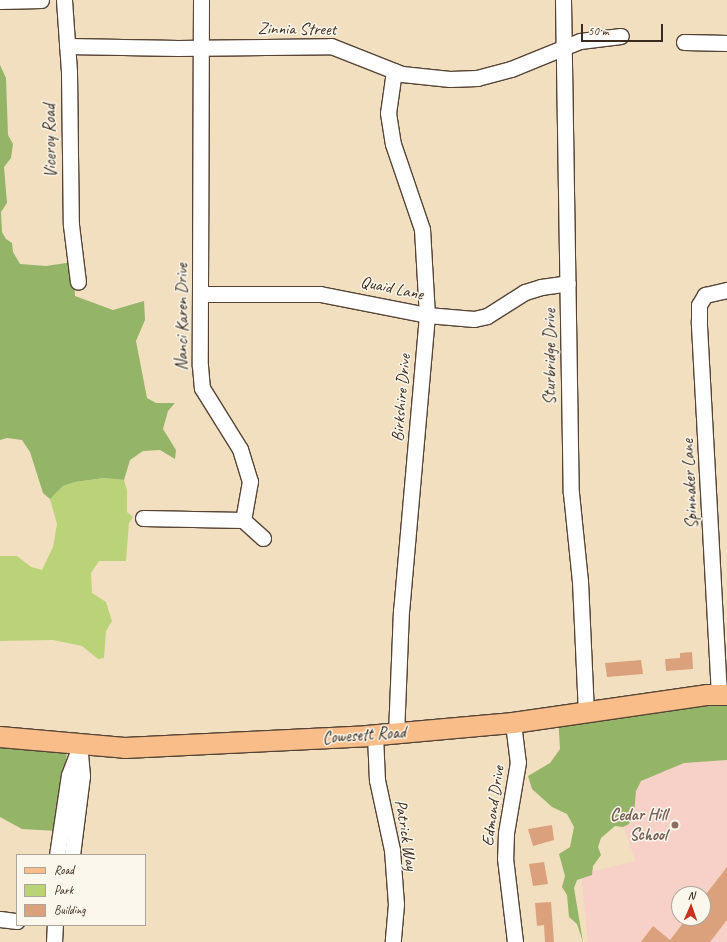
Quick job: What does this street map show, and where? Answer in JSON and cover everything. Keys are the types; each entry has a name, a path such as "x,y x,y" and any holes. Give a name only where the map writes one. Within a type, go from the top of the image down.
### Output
{"main road":[{"name":"Cowesett Road","path":"0,737 80,746 125,748 375,735 512,723 586,714 639,704 723,695"}],"street":[{"path":"0,0 41,0"},
{"name":"Viceroy Road","path":"64,0 71,225 78,282"},
{"name":"Nanci Karen Drive","path":"200,0 202,48 200,294 202,388 240,449 250,481 243,520"},
{"name":"Sturbridge Drive","path":"563,0 572,493 580,581 586,714"},
{"name":"Zinnia Street","path":"66,46 202,48 331,46 394,71 424,78 477,78 511,69 565,49 580,41 622,36"},
{"path":"684,42 727,43"},
{"name":"Birkshire Drive","path":"394,71 388,113 393,144 422,229 427,315 401,610 396,733"},
{"name":"Quaid Lane","path":"200,294 320,294 427,315 474,319 487,316 525,292 541,287 568,283"},
{"name":"Spinnaker Lane","path":"723,695 699,322 700,305 705,294 727,290"},
{"path":"143,518 243,520 263,538"},
{"name":"Edmond Drive","path":"512,723 518,762 506,833 505,858 515,942"},
{"name":"Patrick Way","path":"375,735 377,780 392,850 396,904 393,942"},
{"path":"57,854 69,775 80,746"},
{"path":"72,854 82,776 80,746"},
{"path":"0,919 16,921"},
{"path":"53,926 54,942"}],"shaded area":[{"name":"Cedar Hill School","path":"727,754 727,942 588,942 581,874 635,861 612,789 665,761"}],"green space":[{"path":"0,65 6,78 8,135 13,144 11,158 4,167 7,203 1,212 2,232 6,239 12,243 13,252 20,264 46,266 73,262 75,296 113,310 144,301 145,320 136,341 147,398 156,403 175,403 168,411 163,429 176,450 175,459 160,450 143,451 130,460 124,480 104,478 75,482 63,486 50,499 43,493 30,452 22,440 7,438 0,440"},
{"path":"104,478 124,480 127,490 127,512 133,517 129,523 126,561 99,561 91,573 92,593 106,602 112,621 106,631 104,658 98,659 82,646 53,640 0,641 0,556 17,556 31,567 42,570 53,547 57,524 50,499 63,486 75,482"},
{"path":"727,693 727,760 684,763 641,781 636,791 634,814 629,824 623,827 615,826 601,838 598,847 601,855 593,866 592,875 577,880 574,888 583,942 577,924 569,917 567,895 562,887 565,876 559,854 570,847 574,827 567,814 552,807 532,789 528,776 550,763 560,749 558,716"},
{"path":"0,736 68,744 57,831 22,829 0,817"}],"building":[{"path":"692,652 693,669 666,671 665,659 680,658 680,653"},
{"path":"641,660 643,674 607,677 605,663"},
{"path":"552,825 554,840 533,846 528,829"},
{"path":"544,862 548,884 533,886 529,864"},
{"path":"727,867 727,920 710,942 641,942 653,926 670,940 681,926 711,926 711,888"},
{"path":"551,902 554,942 545,942 544,925 537,926 535,903"}],"place":[{"name":"Cedar Hill School","path":"675,825"}]}
